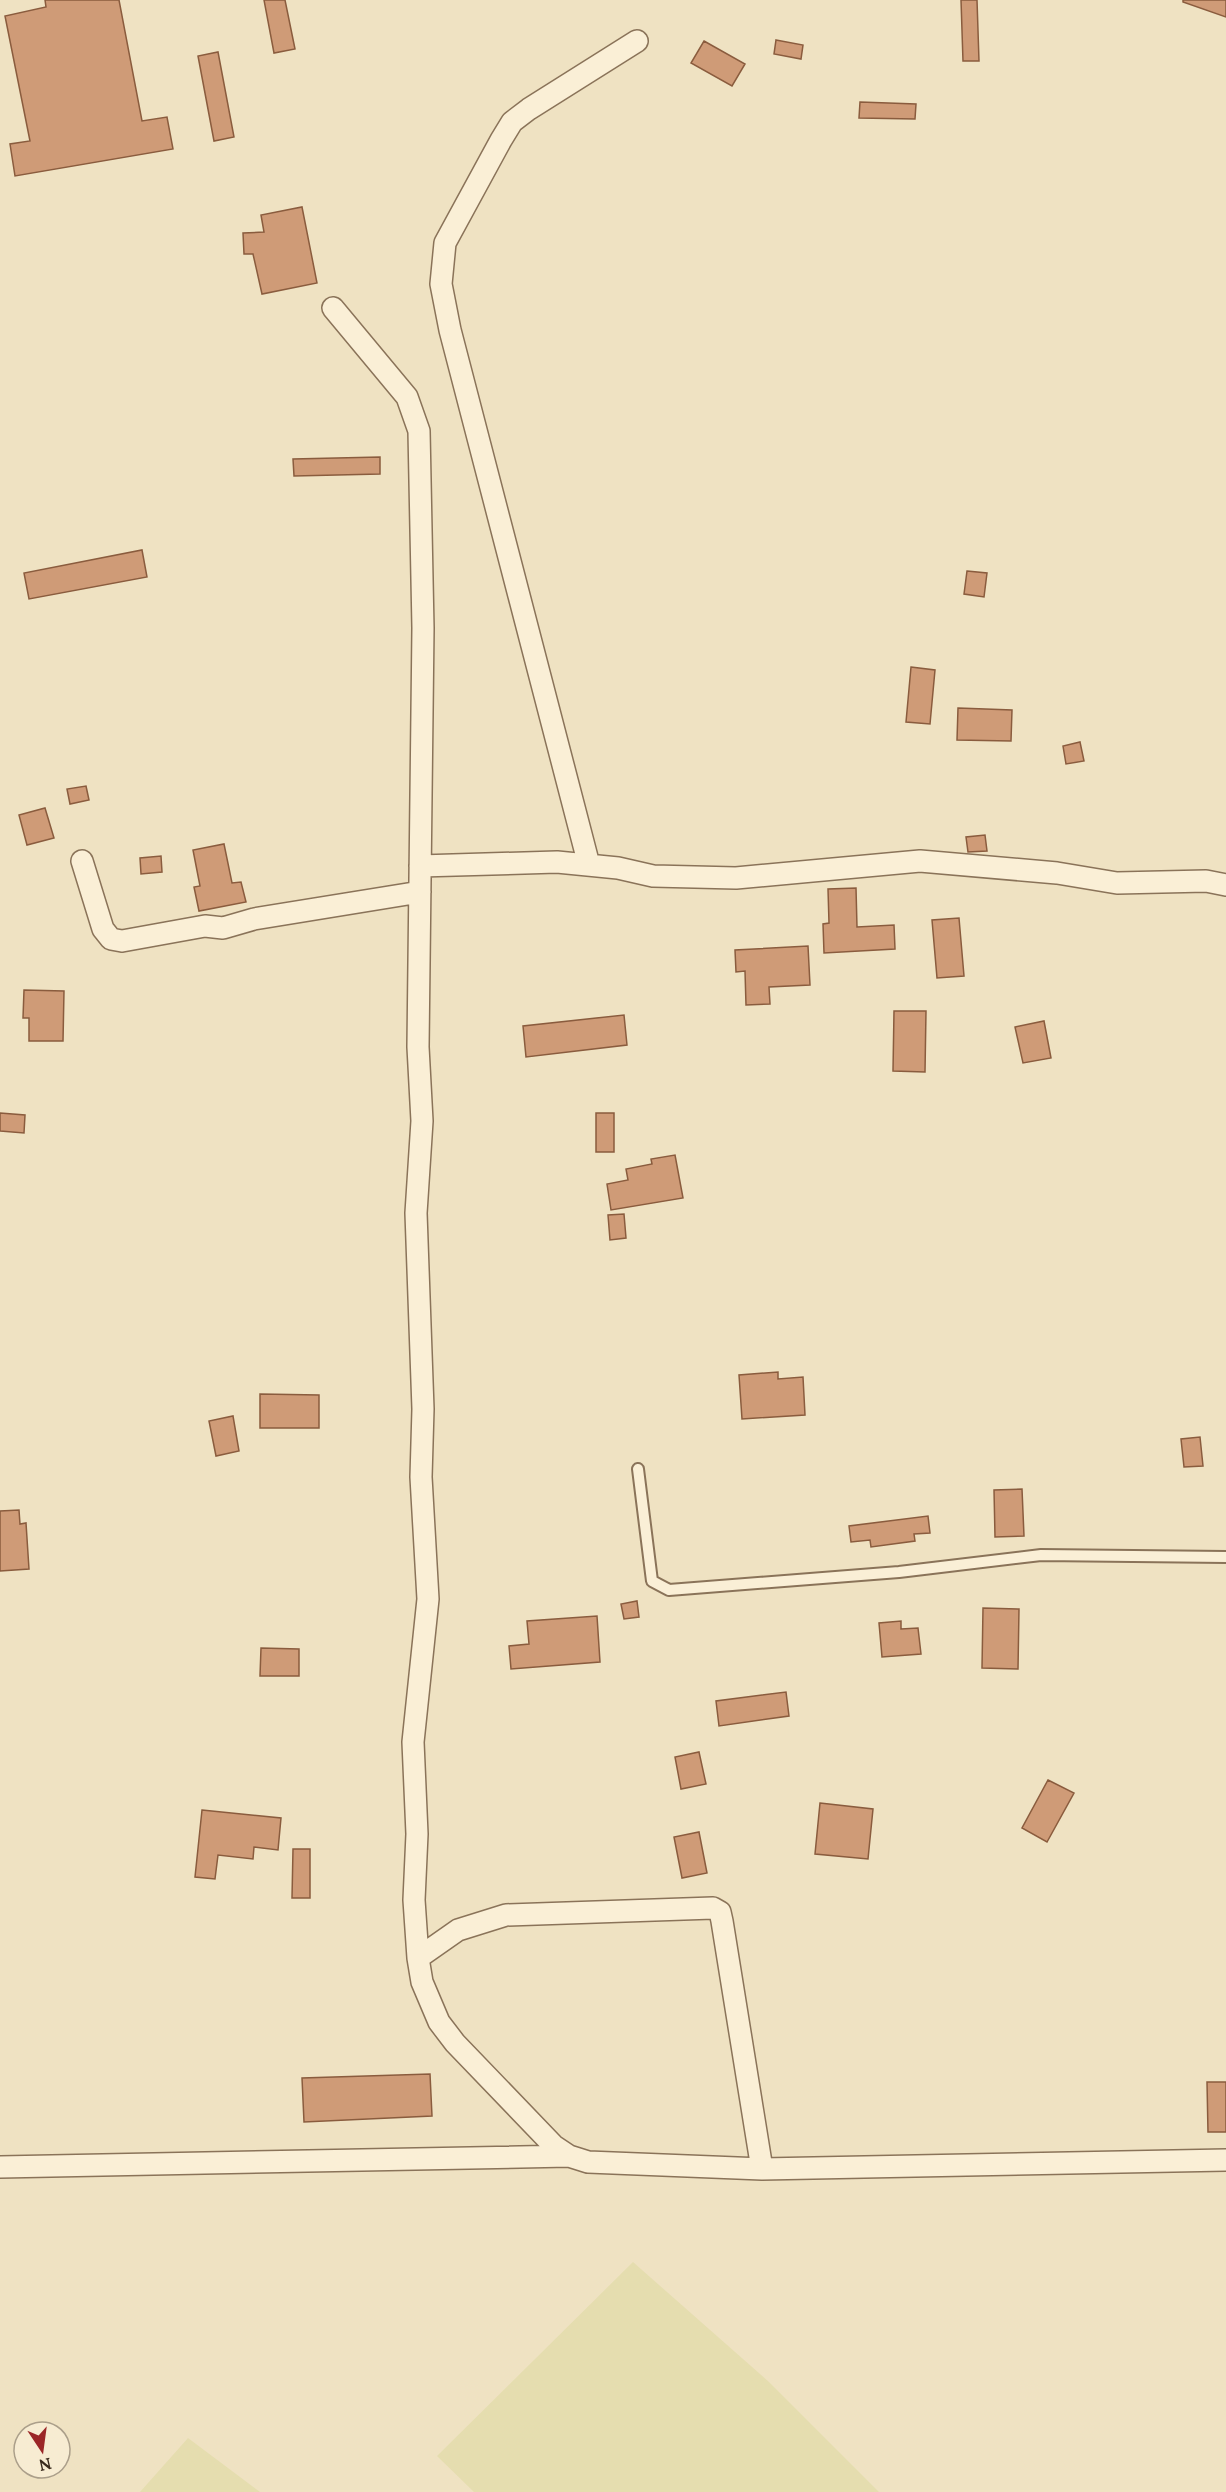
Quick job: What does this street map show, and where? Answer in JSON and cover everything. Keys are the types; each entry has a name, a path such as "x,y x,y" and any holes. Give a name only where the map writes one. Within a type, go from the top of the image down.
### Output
{"street":[{"path":"589,865 453,342 441,284 445,243 474,185 512,122 637,41"},
{"path":"333,308 407,397 419,431 423,628 418,1047 422,1121 416,1213 423,1390 421,1477 428,1599 413,1742 417,1834 414,1900 418,1958 429,2002 439,2022 455,2043 554,2146 569,2156 588,2162 762,2169 1226,2160"},
{"path":"82,861 104,929 111,939 122,941 205,926 223,928 254,919 420,892"},
{"path":"420,866 557,862 653,876 736,878 920,861 1057,873 1117,883 1206,881 1226,885"},
{"path":"418,1958 458,1930 506,1915 714,1908 720,1912 722,1921 762,2169"},
{"path":"0,2167 569,2156"}],"lane":[{"path":"638,1469 652,1581 669,1590 899,1572 1041,1555 1226,1557"}],"shaded area":[{"path":"633,2262 769,2382 879,2492 474,2492 437,2456"},
{"path":"188,2438 260,2492 140,2492"}],"building":[{"path":"45,0 119,0 142,121 167,117 173,149 15,176 10,144 30,141 5,16 46,7"},
{"path":"264,0 285,0 295,49 274,53"},
{"path":"961,0 977,0 979,61 963,61"},
{"path":"1183,0 1226,0 1226,17 1183,2"},
{"path":"776,40 803,45 801,59 774,54"},
{"path":"704,41 745,64 732,86 691,63"},
{"path":"218,52 234,137 214,141 198,56"},
{"path":"860,102 916,104 915,119 859,118"},
{"path":"302,207 317,283 262,294 253,254 244,254 243,233 264,232 261,215"},
{"path":"380,457 380,474 294,476 293,459"},
{"path":"142,550 147,577 29,599 24,573"},
{"path":"967,571 987,573 984,597 964,594"},
{"path":"911,667 935,670 930,724 906,722"},
{"path":"958,708 1012,710 1011,741 957,740"},
{"path":"1080,742 1084,761 1066,764 1063,746"},
{"path":"86,786 89,800 70,804 67,789"},
{"path":"45,808 54,838 27,845 19,815"},
{"path":"985,835 987,851 968,852 966,837"},
{"path":"224,844 232,883 241,882 246,902 199,911 194,887 200,886 193,850"},
{"path":"161,856 162,872 141,874 140,858"},
{"path":"856,888 857,927 894,925 895,949 824,953 823,924 829,923 828,889"},
{"path":"959,918 964,976 937,978 932,920"},
{"path":"808,946 810,985 769,987 770,1004 746,1005 745,971 736,972 735,950"},
{"path":"24,990 64,991 63,1041 29,1041 29,1018 23,1018"},
{"path":"894,1011 926,1011 925,1072 893,1071"},
{"path":"624,1015 627,1045 526,1057 523,1026"},
{"path":"1044,1021 1051,1058 1023,1063 1015,1027"},
{"path":"0,1113 25,1115 24,1133 0,1131"},
{"path":"596,1113 614,1113 614,1152 596,1152"},
{"path":"675,1155 683,1198 611,1210 607,1184 628,1180 626,1169 652,1164 651,1159"},
{"path":"624,1214 626,1238 610,1240 608,1215"},
{"path":"778,1372 778,1379 803,1377 805,1415 742,1419 739,1375"},
{"path":"260,1394 319,1395 319,1428 260,1428"},
{"path":"233,1416 239,1451 216,1456 209,1421"},
{"path":"1200,1437 1203,1466 1184,1467 1181,1439"},
{"path":"1022,1489 1024,1536 995,1537 994,1490"},
{"path":"19,1510 20,1524 26,1523 29,1569 0,1571 0,1511"},
{"path":"928,1516 930,1533 914,1534 915,1541 871,1547 870,1540 851,1542 849,1526"},
{"path":"637,1601 639,1617 624,1619 621,1604"},
{"path":"983,1608 1019,1609 1018,1669 982,1668"},
{"path":"597,1616 600,1662 511,1669 509,1646 529,1644 527,1621"},
{"path":"901,1621 901,1629 918,1628 921,1654 882,1657 879,1623"},
{"path":"261,1648 299,1649 299,1676 260,1676"},
{"path":"786,1692 789,1716 719,1726 716,1701"},
{"path":"699,1752 706,1784 681,1789 675,1757"},
{"path":"1048,1780 1074,1793 1047,1842 1022,1828"},
{"path":"820,1803 873,1809 868,1859 815,1854"},
{"path":"202,1810 281,1818 278,1850 254,1847 253,1859 218,1855 215,1879 195,1877"},
{"path":"699,1832 707,1873 682,1878 674,1837"},
{"path":"293,1849 310,1849 310,1898 292,1898"},
{"path":"430,2074 432,2116 304,2122 302,2078"},
{"path":"1207,2082 1226,2082 1226,2132 1208,2132"}]}
